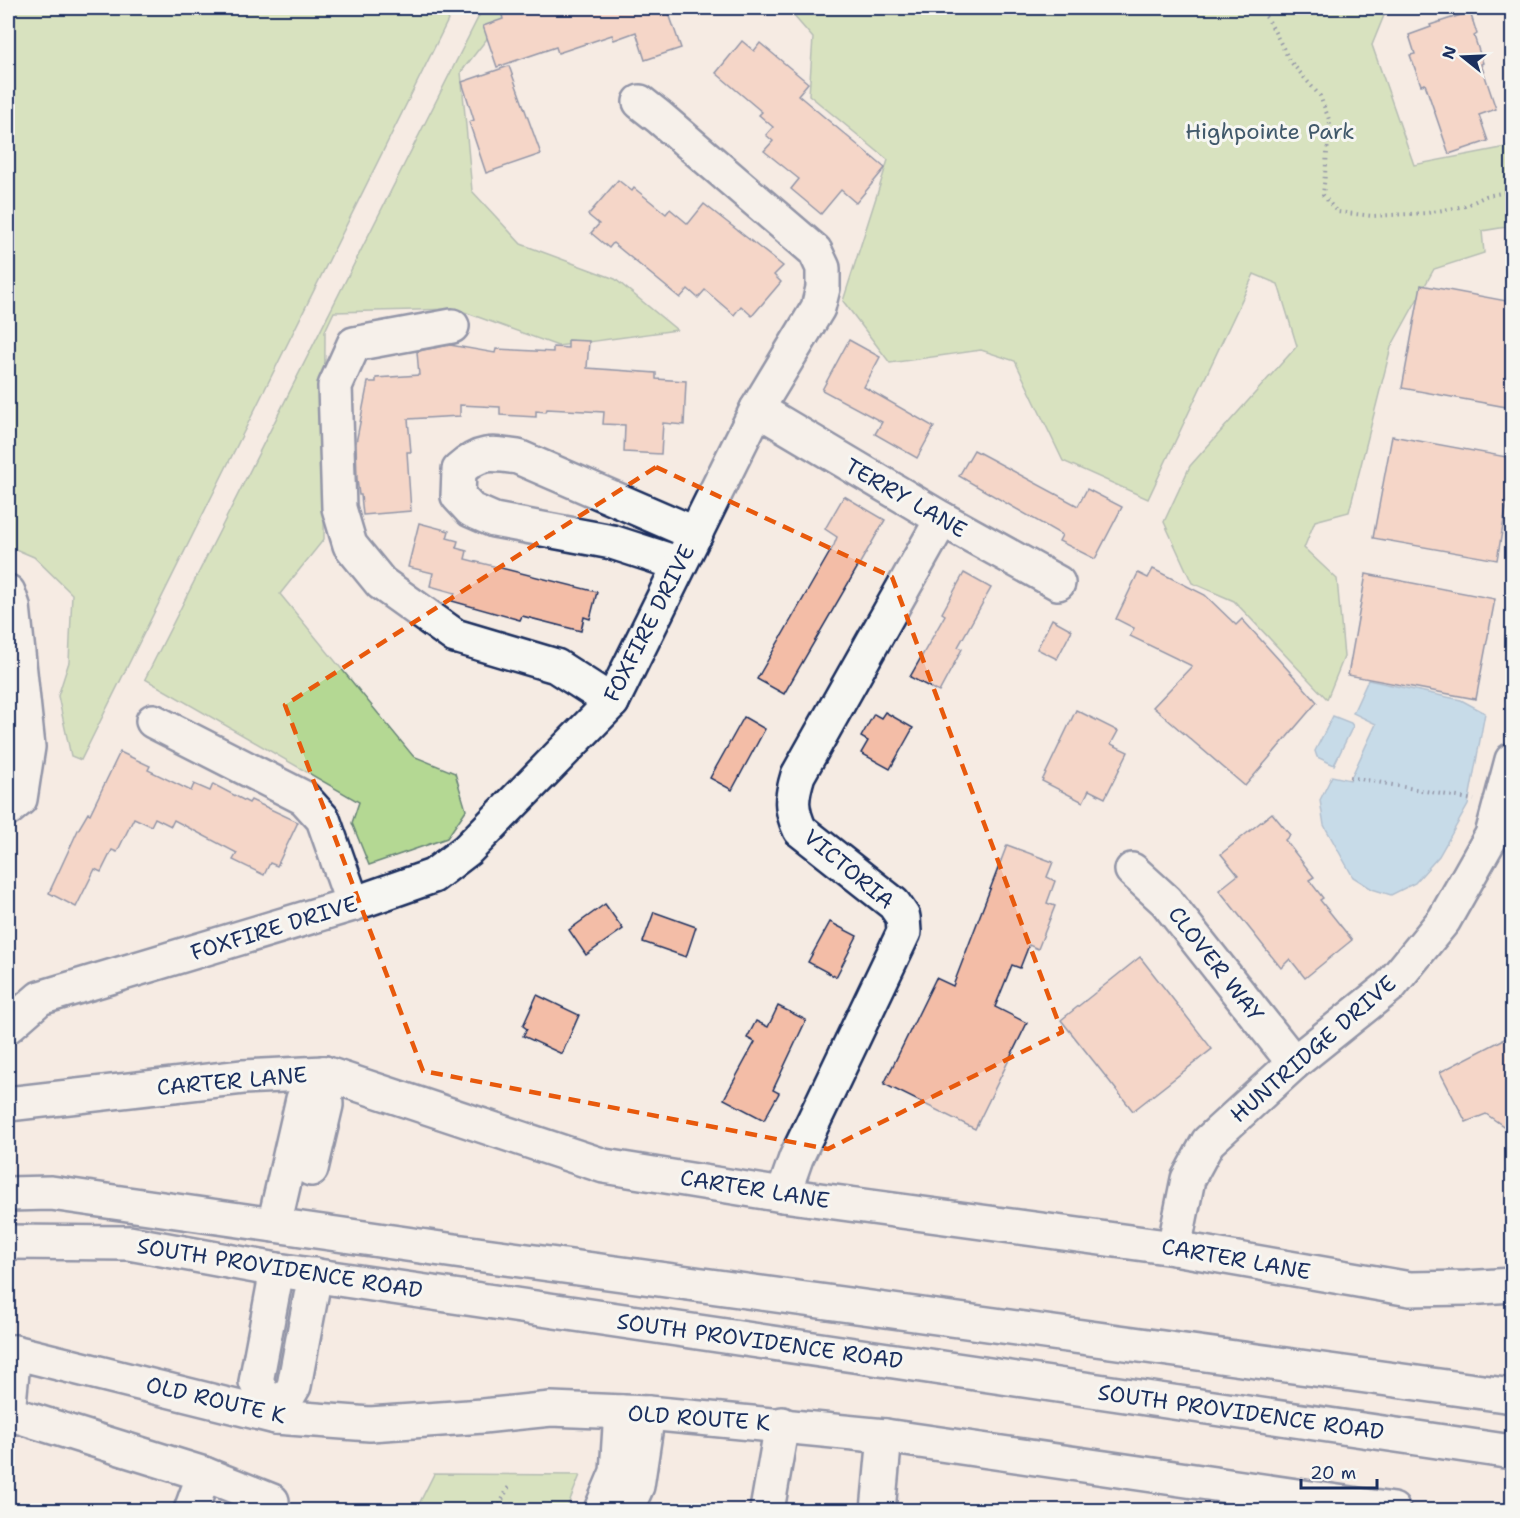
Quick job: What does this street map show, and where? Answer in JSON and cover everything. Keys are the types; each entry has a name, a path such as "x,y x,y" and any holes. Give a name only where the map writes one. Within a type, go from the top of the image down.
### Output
{"street":[{"name":"FOXFIRE DRIVE","path":"8,1026 40,998 353,904 434,876 467,850 612,702 757,409 818,308 824,288 823,268 815,251 640,102"},
{"path":"452,326 354,344 335,386 339,508 350,545 381,583 455,636 556,666 612,702"},
{"name":"TERRY LANE","path":"757,409 942,519 1058,583"},
{"path":"680,564 612,542 494,520 471,510 458,496 459,470 472,458 491,453 518,457 696,534"},
{"name":"VICTORIA","path":"783,1195 796,1158 904,932 903,916 894,904 800,830 793,814 792,796 798,775 942,519"},
{"path":"8,592 13,606 28,747 20,799 8,809"},
{"path":"153,721 304,798 323,819 353,904"},
{"name":"HUNTRIDGE DRIVE","path":"1174,1248 1188,1179 1208,1142 1294,1063 1390,986 1444,920 1492,835 1512,760"},
{"name":"CLOVER WAY","path":"1132,870 1166,901 1294,1063"},
{"path":"129,1243 148,1234 256,1245 287,1238 285,1226 326,1105 324,1073"},
{"name":"CARTER LANE","path":"8,1104 243,1077 324,1073 604,1166 783,1195 1174,1248 1410,1289 1512,1285"},
{"name":"SOUTH PROVIDENCE ROAD","path":"8,1194 51,1193 454,1251 1512,1396"},
{"name":"SOUTH PROVIDENCE ROAD","path":"8,1242 129,1243 277,1270 1512,1452"},
{"path":"276,1417 256,1382 277,1270 317,1247 338,1247 441,1261 454,1251"},
{"path":"276,1417 294,1386 315,1275"},
{"path":"11,1352 8,1413 204,1474 272,1501 268,1510"},
{"name":"OLD ROUTE K","path":"11,1352 276,1417 370,1424 551,1409 782,1424 885,1436 1296,1504 1393,1510"},
{"path":"602,1510 617,1472 634,1413"},
{"path":"626,1510 639,1476 634,1413"},
{"path":"767,1510 782,1424"},
{"path":"878,1510 885,1436"},
{"path":"191,1510 204,1474"}],"path":[{"path":"1257,8 1268,19 1290,61 1320,96 1330,122 1323,195 1337,212 1373,216 1427,213 1465,206 1486,196 1512,191"},
{"path":"1350,777 1470,800"},
{"path":"497,1510 510,1484"}],"highlighted area":[{"path":"656,467 892,577 1062,1032 828,1149 423,1071 285,705"}],"green space":[{"path":"8,8 454,8 81,760 71,756 58,696 69,662 72,594 34,557 8,546"},
{"path":"483,8 511,8 461,72 472,191 521,244 615,279 677,330 558,346 456,309 334,312 325,331 324,539 280,594 413,756 455,773 466,810 447,838 369,865 352,823 359,802 145,679"},
{"name":"Highpointe Park","path":"787,8 1387,8 1372,45 1414,165 1512,146 1512,226 1482,231 1484,253 1434,269 1391,347 1349,512 1315,521 1304,548 1337,579 1344,657 1327,699 1234,601 1192,583 1164,522 1190,466 1297,346 1278,284 1254,274 1148,499 1063,461 1015,361 981,350 890,363 843,301 888,160 809,95 813,38"},
{"path":"434,1474 580,1475 566,1510 416,1510"}],"water":[{"path":"1368,680 1461,700 1485,713 1468,805 1439,856 1415,883 1391,895 1372,889 1353,877 1324,825 1320,800 1332,776 1350,780 1376,724 1353,713"},
{"path":"1333,716 1353,726 1334,765 1317,757 1315,751"}],"building":[{"path":"523,8 667,8 681,48 645,60 636,32 614,40 612,35 558,53 556,47 497,67 483,26 503,19 502,15"},
{"path":"1470,12 1477,34 1474,36 1483,63 1481,64 1496,109 1479,115 1488,141 1449,154 1425,84 1421,85 1410,55 1415,54 1409,35 1431,27 1430,25"},
{"path":"742,41 754,51 760,43 808,83 798,95 885,168 856,203 841,190 821,214 791,189 799,179 764,151 773,141 766,135 773,127 759,115 762,112 716,73"},
{"path":"509,66 541,154 486,173 469,122 474,120 462,82"},
{"path":"618,180 632,191 634,188 666,214 670,209 688,224 704,204 783,266 774,275 781,282 752,316 741,306 734,315 705,290 698,298 688,289 680,298 613,243 609,248 591,233 599,224 588,215"},
{"path":"1421,285 1512,302 1512,408 1402,388"},
{"path":"568,340 589,341 587,368 656,373 656,379 686,381 684,425 663,423 661,454 624,452 625,425 603,424 604,412 547,409 546,412 536,411 536,417 500,415 500,407 460,405 460,416 408,419 411,452 407,452 411,511 363,515 357,479 356,443 368,382 376,382 376,378 419,375 417,352 423,350 450,345 495,353 496,349 553,352 553,347 568,348"},
{"path":"849,340 880,357 864,387 934,427 917,458 875,434 882,422 822,390"},
{"path":"1392,436 1512,458 1512,475 1497,560 1373,538"},
{"path":"974,450 1078,506 1087,489 1122,507 1095,559 1059,541 1062,535 959,476"},
{"path":"844,496 885,520 784,694 757,679 834,545 837,537 825,529"},
{"path":"419,523 449,531 447,538 458,541 456,548 467,551 465,559 597,592 590,619 584,617 581,631 522,616 520,620 452,601 455,593 430,586 433,573 408,567"},
{"path":"1153,569 1205,595 1236,625 1242,619 1317,702 1245,786 1153,707 1192,666 1130,636 1134,628 1116,619 1138,573 1148,578"},
{"path":"964,573 991,588 958,647 962,649 939,692 910,677 945,615 942,613"},
{"path":"1366,574 1495,599 1476,699 1348,675"},
{"path":"1052,619 1072,630 1057,659 1037,649"},
{"path":"1076,710 1118,731 1111,744 1128,752 1105,798 1089,790 1083,802 1042,781"},
{"path":"885,712 913,728 890,769 861,753 868,741 861,737 874,714 881,718"},
{"path":"744,717 765,729 732,790 710,778"},
{"path":"120,752 150,766 148,770 191,791 194,784 210,791 213,784 249,803 251,800 298,822 277,866 270,863 264,875 233,860 237,853 174,820 171,826 155,818 151,826 134,818 117,852 112,850 101,872 95,869 76,907 49,893 78,830 88,813 90,814"},
{"path":"1272,813 1290,835 1285,840 1314,877 1309,880 1323,898 1320,900 1352,940 1305,978 1290,959 1281,968 1219,890 1238,875 1221,854"},
{"path":"1007,845 1053,862 1047,877 1055,881 1047,903 1055,906 1038,949 1029,945 1020,968 1012,965 995,1007 1027,1023 975,1129 884,1084 936,978 953,986"},
{"path":"605,904 623,929 586,955 569,930"},
{"path":"654,912 696,927 686,957 643,942"},
{"path":"830,922 857,936 836,977 808,962"},
{"path":"1140,957 1212,1049 1133,1111 1061,1020"},
{"path":"537,995 579,1015 562,1054 523,1036 527,1029 523,1026"},
{"path":"778,1006 806,1020 773,1090 779,1093 764,1120 724,1099 755,1042 747,1038 756,1021 768,1027"},
{"path":"1512,1035 1512,1132 1486,1114 1466,1122 1440,1072"}]}
